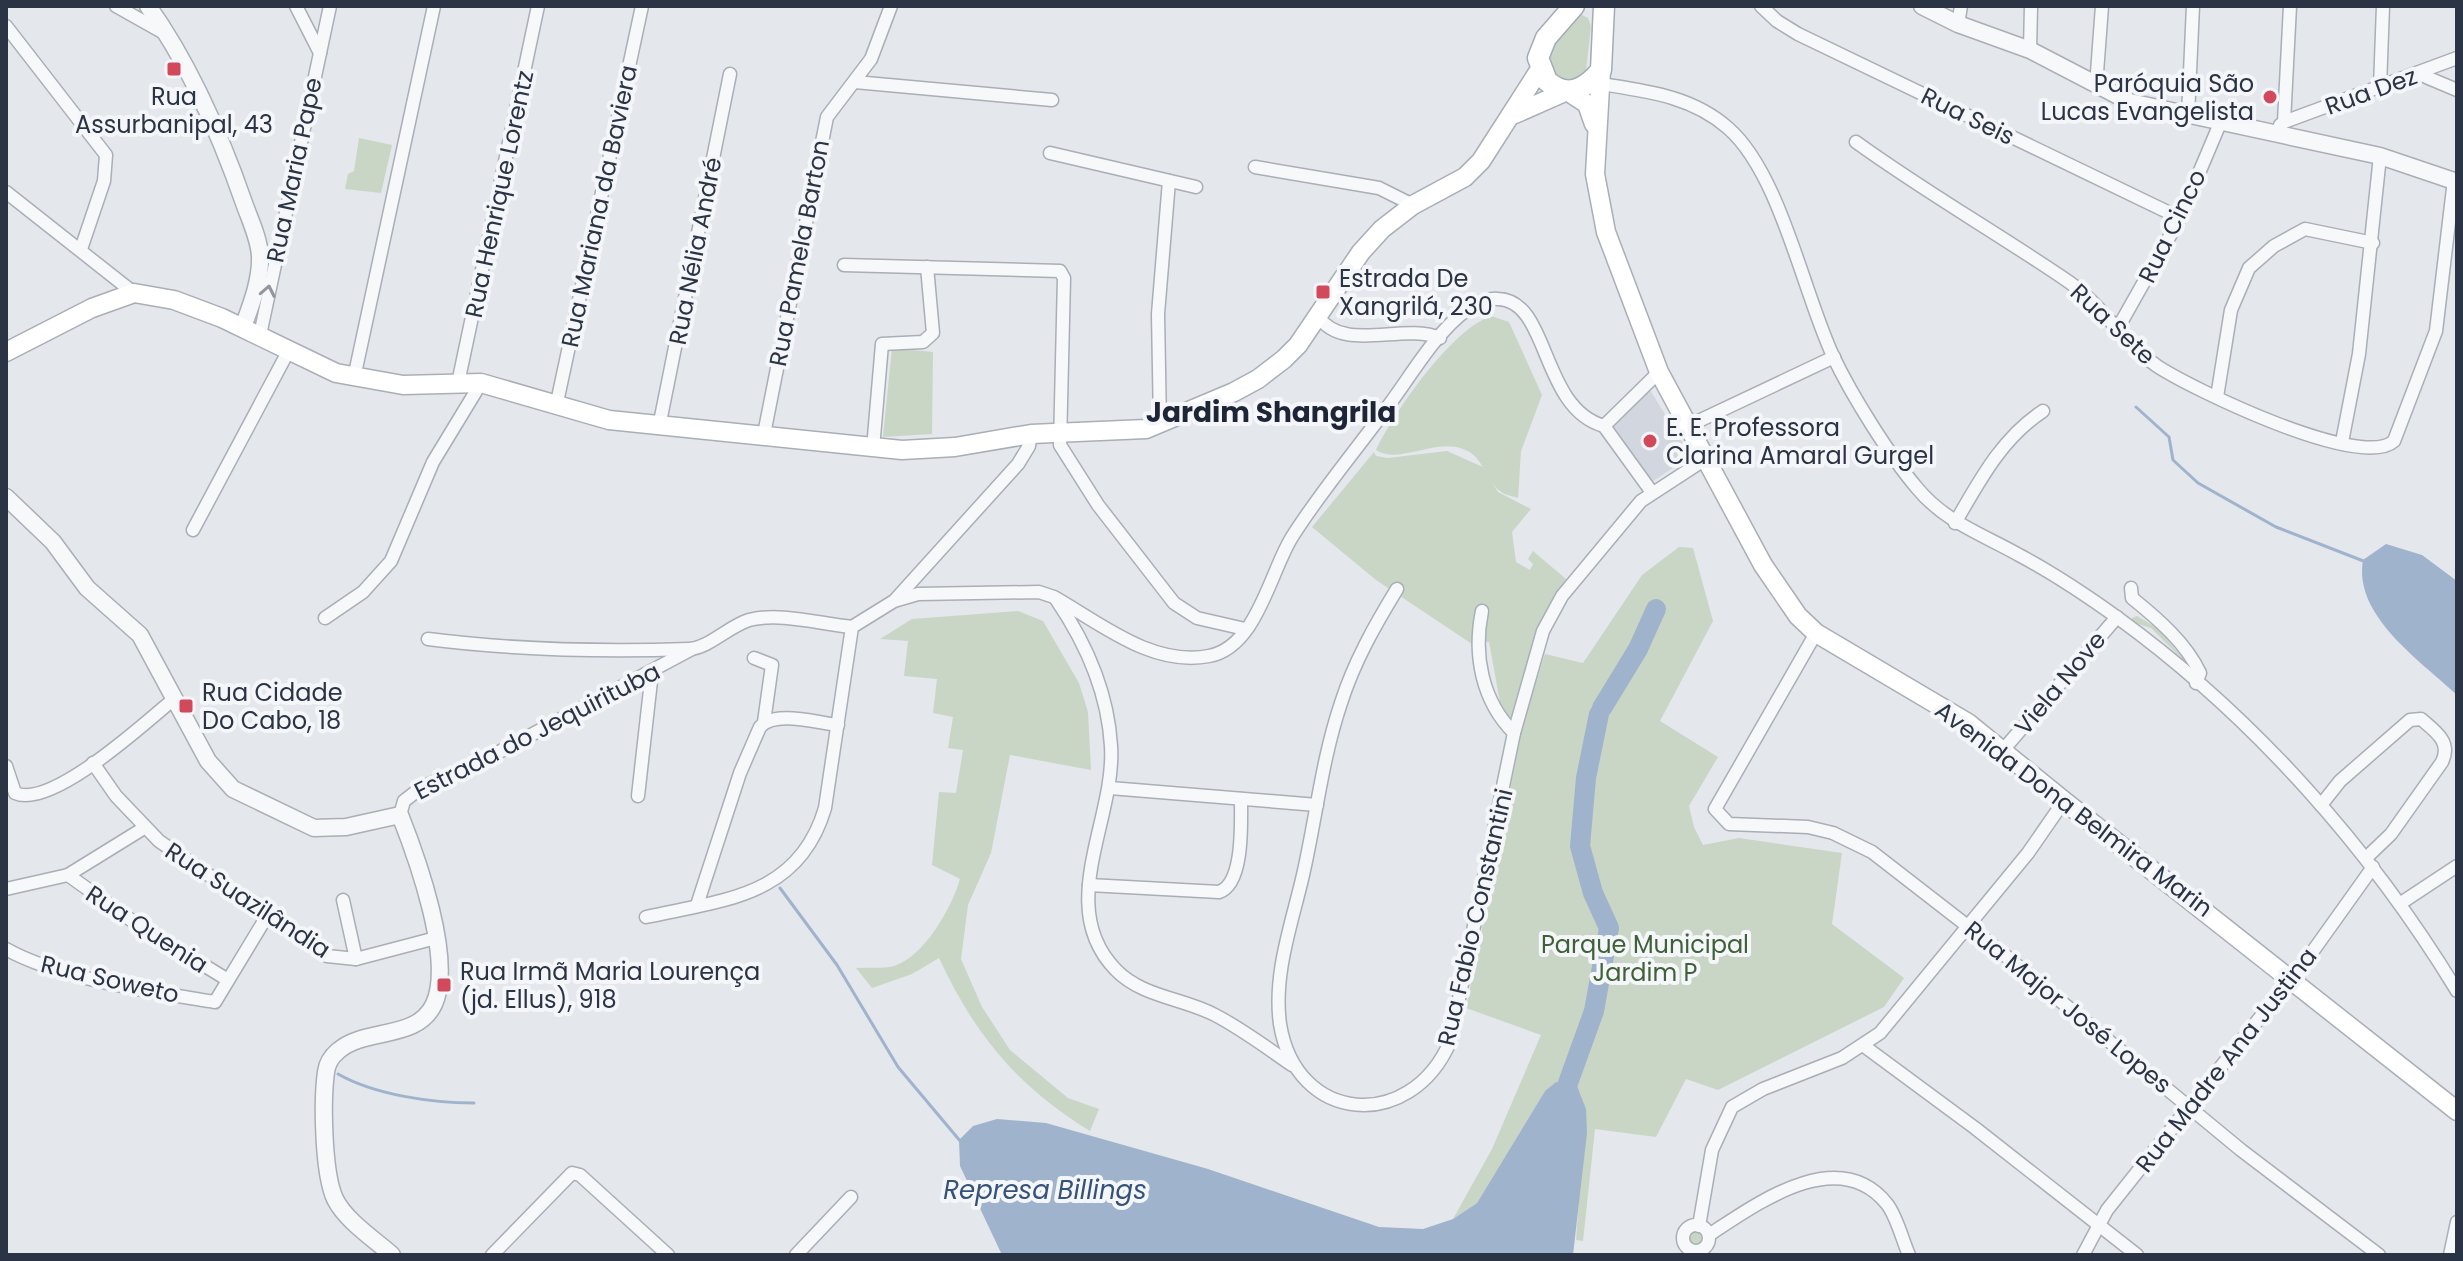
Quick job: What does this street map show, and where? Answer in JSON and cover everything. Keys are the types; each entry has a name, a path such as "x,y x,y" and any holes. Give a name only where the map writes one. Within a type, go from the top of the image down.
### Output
{"main road":[{"path":"6,352 102,303 134,293 174,300 251,331 336,373 354,378 403,385 481,383 556,407 609,420 659,427 764,434 873,448 927,450 1031,434 1126,431 1160,424 1258,379 1298,345 1361,252 1382,229 1413,205 1465,177 1513,116 1540,69 1541,46 1573,6 1592,8 1604,14"},
{"name":"Avenida Dona Belmira Marin","path":"1604,14 1596,131 1598,197 1606,232 1659,372 1763,565 1798,616 1816,633 1918,691 2004,749 2064,801 2291,977 2457,1111"},
{"name":"Avenida Dona Belmira Marin","path":"1540,69 1551,85 1587,104 1596,131"},
{"path":"1513,116 1567,91 1580,90 1601,77"}],"street":[{"path":"116,6 170,37"},
{"path":"148,6 170,37 230,163 260,252 251,331"},
{"path":"296,6 320,53"},
{"name":"Rua Maria Pape","path":"251,331 277,247 330,6"},
{"path":"354,378 434,6"},
{"name":"Rua Henrique Lorentz","path":"458,383 538,6"},
{"name":"Rua Mariana da Baviera","path":"556,407 642,6"},
{"name":"Rua Pamela Barton","path":"764,434 825,124 834,104 855,82 876,47 891,6"},
{"name":"Rua Seis","path":"1761,6 1798,34 2180,218"},
{"path":"1922,6 1958,24 2030,50 2130,102 2188,116 2277,127 2455,181 2444,256 2457,262"},
{"path":"1958,24 1961,6"},
{"path":"2030,50 2031,6"},
{"path":"2096,86 2102,6"},
{"path":"2188,116 2193,6"},
{"path":"2277,127 2290,6"},
{"path":"2380,87 2383,6"},
{"path":"6,26 106,155 104,181 81,249"},
{"name":"Rua Dez","path":"2277,127 2457,58"},
{"name":"Rua Nélia André","path":"659,427 730,74"},
{"path":"2419,74 2457,90"},
{"path":"1601,77 1670,95 1703,110 1728,128 1747,149 1768,184 1834,357 1900,465 1936,509 1955,523 2018,554 2117,617 2196,683 2321,805 2370,862 2401,903 2457,991"},
{"path":"855,82 1052,100"},
{"name":"Rua Cinco","path":"2118,328 2180,218 2221,121"},
{"name":"Rua Sete","path":"1856,142 2074,286 2158,366 2272,423 2342,442 2378,447 2394,441 2436,331 2444,256"},
{"path":"1050,153 1196,187"},
{"path":"2342,442 2359,354 2380,156"},
{"path":"1255,167 1379,188 1413,205"},
{"path":"1160,424 1158,314 1169,181"},
{"path":"6,192 134,293"},
{"path":"2217,397 2231,310 2249,268 2274,246 2305,229 2373,243"},
{"path":"260,252 277,247"},
{"path":"844,265 1060,271 1064,278 1060,445 1072,468 1174,603 1197,618 1245,629"},
{"path":"873,448 882,344 923,342 933,331 927,267"},
{"path":"894,601 938,592 1028,591 1054,597 1130,641 1183,658 1221,653 1234,645 1267,594 1297,530 1440,338 1474,305 1492,299 1514,303 1530,319 1570,404 1583,418 1604,426 1651,491"},
{"path":"1318,316 1340,333 1414,333 1440,338"},
{"path":"193,530 289,350"},
{"path":"1688,426 1834,357"},
{"path":"1604,426 1659,372"},
{"path":"325,618 363,592 391,561 433,462 481,383"},
{"path":"1955,523 1999,450 2018,429 2043,411"},
{"path":"646,917 691,906 717,905 743,897 772,881 802,855 816,836 825,808 852,627 894,601 1018,464 1029,446 1031,434"},
{"name":"Rua Fabio Constantini","path":"1054,597 1088,658 1102,692 1111,746 1110,788 1089,885 1088,908 1097,941 1121,975 1152,992 1213,1014 1293,1066 1324,1092 1354,1106 1368,1108 1410,1093 1439,1063 1450,1042 1514,733 1543,631 1556,605 1617,527 1651,491 1707,458"},
{"path":"6,497 53,542 87,588 140,635 214,769 233,789 299,822 327,829 400,815"},
{"path":"2131,588 2132,598 2163,624 2195,664 2200,673 2196,683"},
{"path":"1293,1066 1280,1022 1279,993 1328,747 1350,677 1397,589"},
{"path":"1482,611 1477,638 1486,688 1493,708 1514,733"},
{"name":"Viela Nove","path":"2004,749 2117,617"},
{"name":"Estrada do Jequirituba","path":"392,1255 345,1212 331,1186 326,1069 329,1061 347,1045 414,1025 426,1016 438,993 436,938 400,815 404,801 422,787 469,768 750,620 768,618 852,627"},
{"name":"Rua Major José Lopes","path":"1816,633 1715,809 1729,824 1808,827 1853,841 1968,925 2313,1207 2379,1255"},
{"path":"428,639 531,651 693,649"},
{"path":"691,906 749,748 764,722 772,665 754,658"},
{"path":"638,796 652,672"},
{"path":"7,773 15,793 33,797 55,788 93,763 175,698"},
{"path":"764,722 779,719 838,725"},
{"name":"Rua Madre Ana Justina","path":"2083,1255 2098,1224 2291,977 2442,762 2446,750 2442,739 2421,719 2410,720 2340,781 2321,805"},
{"name":"Rua Suazilândia","path":"93,763 144,828 327,956 356,959 436,938"},
{"path":"1110,788 1317,805"},
{"path":"1089,885 1219,892 1227,889 1235,878 1241,799"},
{"path":"1909,1255 1886,1203 1865,1187 1838,1179 1801,1183 1704,1230 1712,1150 1732,1107 1743,1098 1864,1046 1903,1010 2064,801"},
{"path":"6,889 68,875 144,828"},
{"path":"2401,903 2457,866"},
{"name":"Rua Quenia","path":"68,875 138,925 228,980"},
{"path":"343,900 356,959"},
{"name":"Rua Quenia","path":"215,1002 267,916"},
{"name":"Rua Soweto","path":"6,949 40,965 75,974 215,1002"},
{"path":"1864,1046 2137,1255"},
{"path":"492,1255 572,1173 580,1175 668,1255"},
{"path":"796,1255 851,1197"},
{"path":"2450,1255 2457,1222"}],"shaded area":[{"name":"E. E. Professora Clarina Amaral Gurgel","path":"1648,387 1691,456 1650,483 1606,425"}],"green space":[{"path":"1580,14 1588,18 1591,26 1586,71 1584,76 1562,87 1542,50"},
{"path":"359,138 392,145 381,193 345,189 348,174 354,171"},
{"path":"1491,316 1509,322 1542,395 1521,451 1518,498 1500,491 1476,457 1463,449 1452,446 1395,455 1376,450 1425,374 1459,338 1475,324"},
{"path":"892,348 933,352 932,434 883,437"},
{"path":"1447,451 1483,467 1498,492 1531,509 1512,532 1516,562 1530,570 1533,564 1528,559 1533,551 1566,579 1553,599 1513,721 1508,721 1500,702 1489,642 1472,644 1376,580 1312,527 1374,452 1376,456 1388,458"},
{"name":"Parque Municipal Jardim P","path":"1679,547 1693,548 1713,621 1660,721 1718,757 1689,806 1703,845 1739,838 1842,853 1832,924 1904,978 1884,1007 1718,1090 1686,1079 1656,1137 1595,1129 1583,1241 1576,1240 1586,1109 1545,1091 1477,1203 1453,1219 1492,1149 1541,1035 1466,1008 1524,720 1545,654 1583,663 1642,575"},
{"path":"1018,611 1043,621 1079,683 1088,712 1091,770 1010,755 991,853 968,905 961,959 982,1007 1010,1050 1068,1098 1099,1109 1090,1131 1040,1095 1000,1056 967,1011 939,958 912,974 872,988 856,968 894,966 916,953 944,916 960,879 932,865 939,792 956,793 963,750 948,748 953,717 933,713 937,679 904,676 908,641 880,639 912,619"},
{"path":"2137,616 2157,628 2191,668 2151,628 2132,622 2132,618"},
{"path":"1696,1229 1705,1238 1696,1247 1687,1238"}],"water":[{"path":"2386,544 2422,555 2457,581 2457,695 2393,636 2368,600 2363,580 2363,560"},
{"name":"Represa Billings","path":"1556,1082 1577,1086 1586,1109 1587,1133 1573,1255 1002,1255 960,1166 959,1140 973,1126 997,1119 1046,1123 1208,1169 1379,1227 1423,1229 1453,1219 1477,1203 1545,1091"}],"waterway":[{"path":"2136,407 2169,437 2173,460 2198,483 2276,527 2366,562"},
{"path":"1602,708 1638,649 1656,609"},
{"path":"1568,1083 1594,1011 1609,928 1593,893 1580,846 1586,778 1599,714"},
{"path":"780,888 837,965 898,1067 961,1142"},
{"path":"338,1074 369,1087 404,1096 474,1103"}],"place":[{"name":"Rua Assurbanipal, 43","path":"174,69"},
{"name":"Paróquia São Lucas Evangelista","path":"2270,97"},
{"name":"Estrada De Xangrilá, 230","path":"1323,292"},
{"name":"E. E. Professora Clarina Amaral Gurgel","path":"1650,441"},
{"name":"Rua Cidade Do Cabo, 18","path":"186,706"},
{"name":"Rua Irmã Maria Lourença (jd. Ellus), 918","path":"444,985"}],"district":[{"name":"Jardim Shangrila","path":"1271,412"}]}
